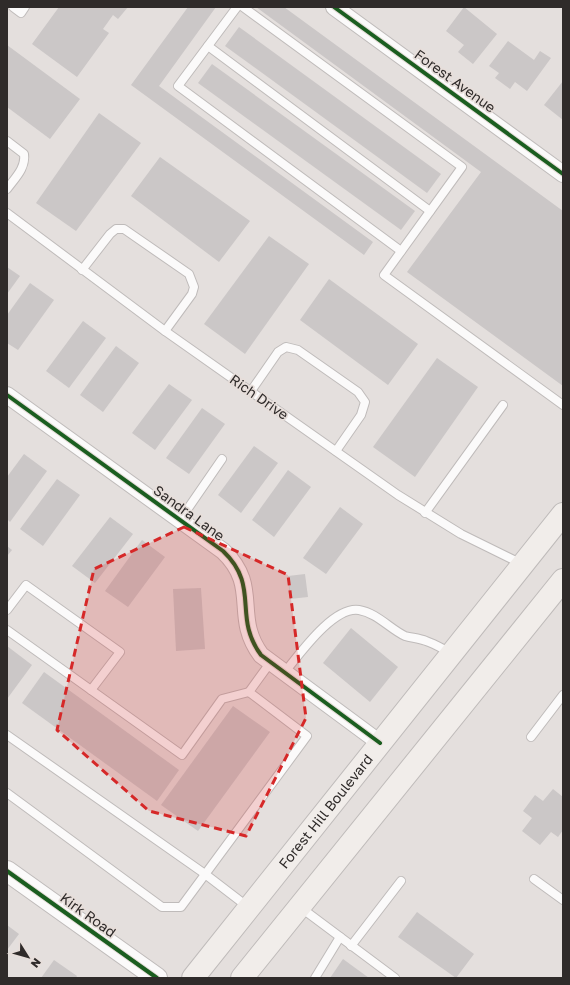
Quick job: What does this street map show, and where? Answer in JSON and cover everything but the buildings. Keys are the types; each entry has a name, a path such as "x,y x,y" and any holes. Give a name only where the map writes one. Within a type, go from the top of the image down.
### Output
{"main road":[{"name":"Forest Hill Boulevard","path":"193,978 563,514"},
{"path":"242,978 563,580"}],"street":[{"name":"Forest Avenue","path":"334,7 563,174"},
{"name":"Sandra Lane","path":"7,395 223,551 238,568 245,590 246,624 249,635 261,655 380,743"},
{"name":"Kirk Road","path":"7,870 157,978"}],"lane":[{"path":"12,7 21,13 25,7"},
{"path":"237,7 178,86 401,251"},
{"path":"243,7 462,167 384,275 563,405"},
{"path":"208,46 430,211"},
{"path":"7,141 24,154 25,161 23,168 7,189"},
{"name":"Rich Drive","path":"7,213 165,331 425,513 461,534 522,565"},
{"path":"82,270 110,234 116,229 124,229 189,274 194,288 192,294 165,331"},
{"path":"251,391 278,352 286,347 298,350 358,392 365,402 361,415 336,451"},
{"path":"425,513 503,404"},
{"path":"180,520 222,459"},
{"path":"7,610 26,585 120,652 91,690"},
{"path":"284,673 318,634 336,617 345,612 358,610 370,614 406,636 427,641 452,653"},
{"path":"7,630 182,755 222,699 249,692 270,663"},
{"path":"7,793 162,907 181,907 307,736 249,692"},
{"path":"531,737 563,695"},
{"path":"7,735 205,874 249,908"},
{"path":"534,879 563,900"},
{"path":"351,946 401,880"},
{"path":"300,906 395,978"},
{"path":"316,978 340,937"}],"highlighted area":[{"path":"184,527 288,575 306,718 246,836 149,811 57,730 94,569"}],"cycle path":[{"path":"334,7 563,174"},
{"path":"7,395 223,551 234,564 241,577 244,589 248,627 253,641 261,655 380,743"},
{"path":"7,871 157,978"}]}
